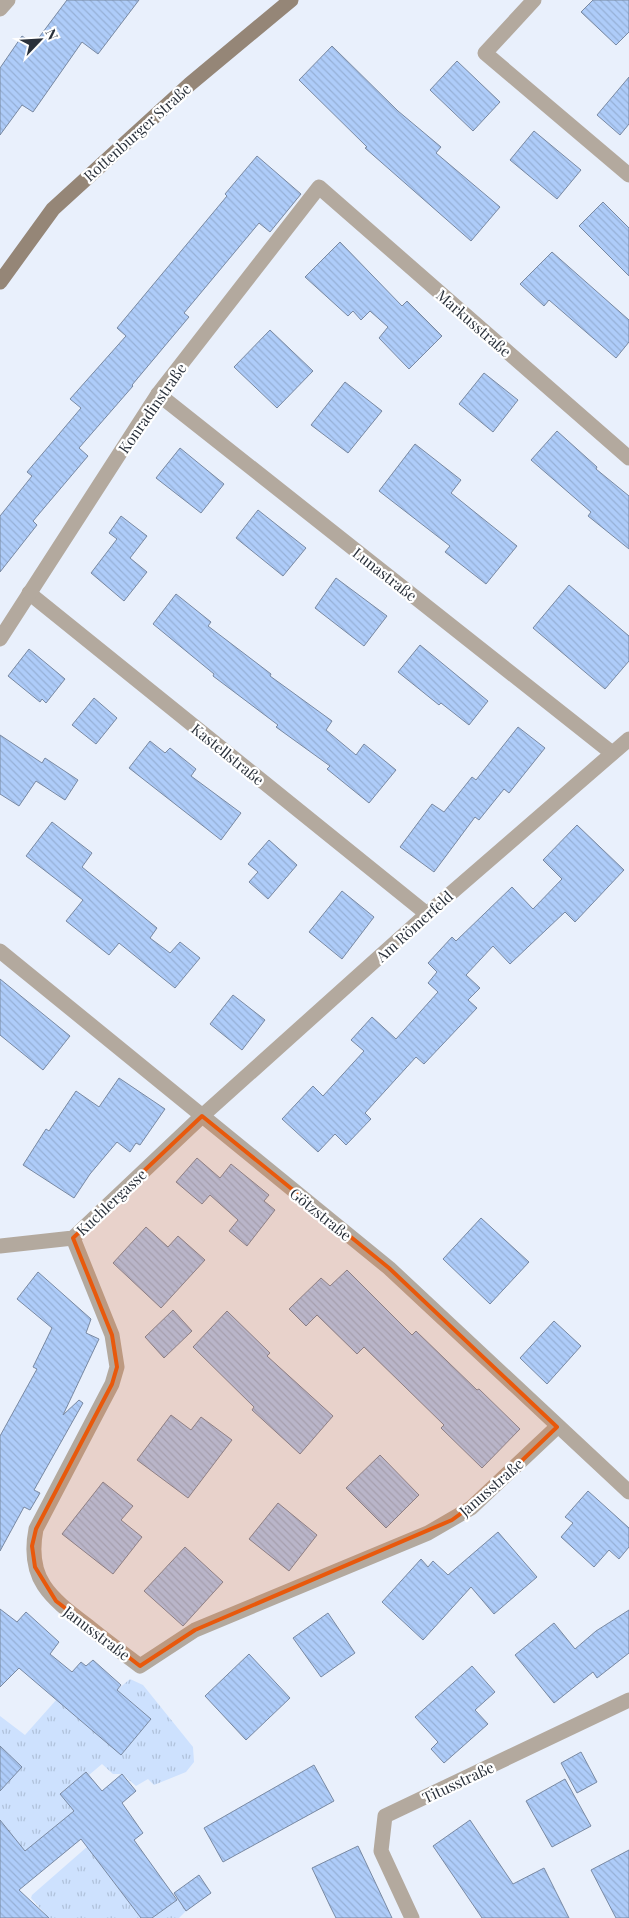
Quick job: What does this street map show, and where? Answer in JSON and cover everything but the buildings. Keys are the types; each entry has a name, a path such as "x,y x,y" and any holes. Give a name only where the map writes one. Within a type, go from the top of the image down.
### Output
{"street":[{"path":"0,9 8,0"},
{"name":"Rottenburger Straße","path":"0,282 53,209 190,84 291,0"},
{"path":"534,0 485,53 627,168"},
{"name":"Konradinstraße","path":"0,639 158,394 319,187"},
{"name":"Markusstraße","path":"319,187 629,458"},
{"name":"Lunastraße","path":"158,394 612,754"},
{"name":"Kastellstraße","path":"29,593 427,914"},
{"name":"Am Römerfeld","path":"202,1116 427,914 629,738"},
{"name":"Götzstraße","path":"0,951 389,1268 557,1427 629,1492"},
{"name":"Kuchlergasse","path":"0,1246 73,1238 202,1116"},
{"name":"Janusstraße","path":"73,1238 112,1335 117,1367 112,1384 36,1529 32,1546 35,1567 43,1586 56,1601 140,1666 195,1630 428,1533 452,1520 485,1496 557,1427"},
{"name":"Titusstraße","path":"412,1918 381,1851 385,1816 629,1700"}],"highlighted area":[{"path":"202,1116 389,1268 557,1427 485,1496 452,1520 195,1630 140,1666 56,1601 35,1567 32,1546 36,1529 112,1384 117,1367 112,1335 73,1238"}],"green space":[{"path":"130,1679 143,1685 193,1747 194,1762 186,1772 154,1785 148,1779 136,1786 122,1774 113,1774 102,1764 89,1775 87,1772 60,1793 74,1811 26,1850 27,1854 8,1830 0,1837 0,1716 25,1735 65,1690 121,1755 151,1719 117,1690"},
{"path":"112,1825 132,1838 99,1863 141,1918 49,1918 31,1898 32,1895"},
{"path":"178,1899 186,1911 179,1918 152,1918"}]}
